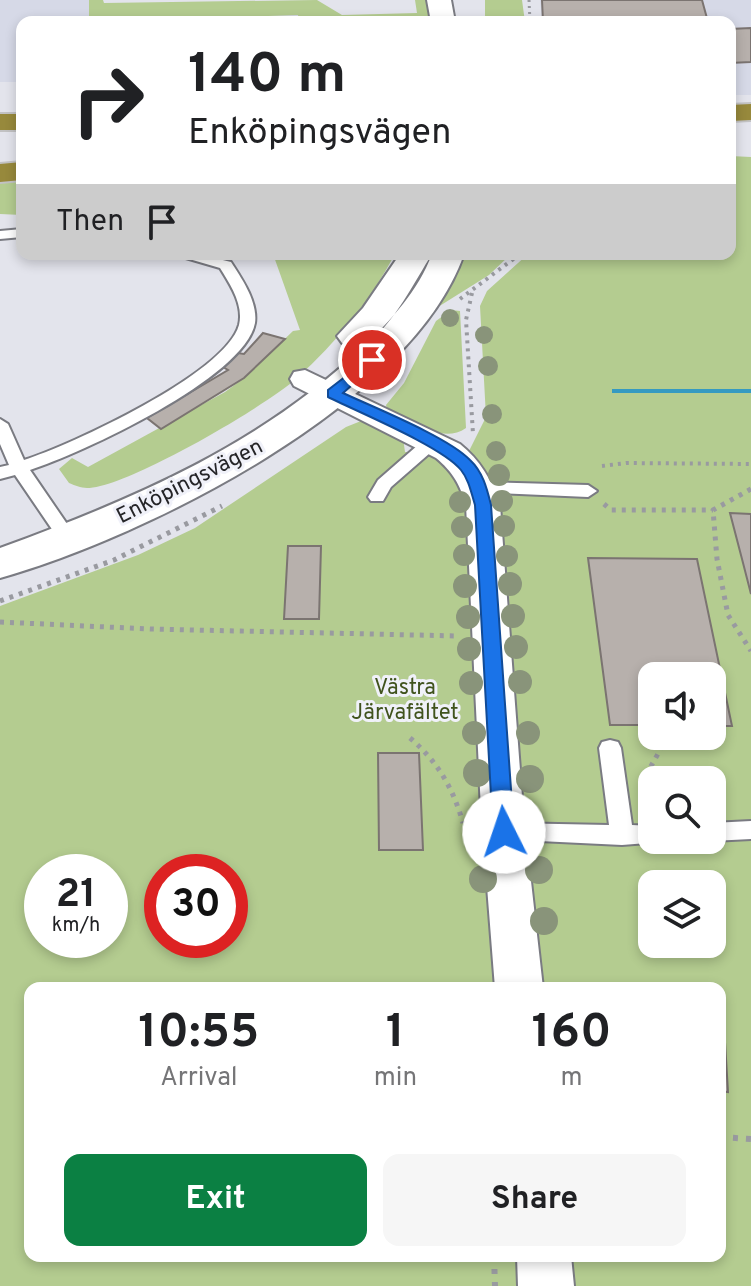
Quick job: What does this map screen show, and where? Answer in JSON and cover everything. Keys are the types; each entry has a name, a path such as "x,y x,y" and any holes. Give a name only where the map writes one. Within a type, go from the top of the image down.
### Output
{"street":[{"name":"Enköpingsvägen","path":"319,386 375,315 412,260"},
{"name":"Enköpingsvägen","path":"0,564 141,481 205,449 259,414 372,360 429,295 445,260"},
{"path":"319,386 432,442 465,464 477,484 483,505 489,636 484,830 518,982"},
{"name":"Enköpingsvägen","path":"0,536 60,528"},
{"path":"544,1262 546,1286"}],"lane":[{"path":"0,473 97,438 219,362 240,340 247,326 245,300 226,265 205,260"},
{"path":"0,424 19,468 60,528"},
{"path":"377,497 384,484 432,442"},
{"path":"477,484 588,491"},
{"path":"610,748 622,836"},
{"path":"484,830 638,835"},
{"path":"726,831 751,830"}],"path":[{"path":"477,484 466,320 472,292 512,260"},
{"path":"602,466 626,463 751,464"},
{"path":"588,491 611,510 713,510 751,489"},
{"path":"713,510 717,559 728,615 751,651"},
{"path":"0,622 150,629 489,636"},
{"path":"410,738 428,753 484,830"},
{"path":"617,806 644,782 661,750"},
{"path":"726,1137 751,1139"},
{"path":"494,1262 495,1286"}],"shaded area":[{"path":"0,0 89,0 89,16 16,16 16,82 0,82"},
{"path":"540,0 751,0 751,95 736,95 736,16 541,16"}],"green space":[{"path":"89,0 103,0 104,3 317,0 342,15 417,13 415,0 428,0 429,16 298,15 89,16"},
{"path":"485,0 522,0 524,16 485,16"},
{"name":"Västra Järvafältet","path":"736,156 751,157 751,1286 0,1286 0,606 138,555 195,528 346,427 361,421 403,438 405,452 469,451 486,417 480,306 487,291 521,260 736,260"},
{"path":"16,178 16,215 0,214 0,179"},
{"path":"275,260 391,260 364,304 339,335 297,378 257,407 162,461 106,484 80,487 69,483 59,469 72,458 88,467 225,392 293,331 300,330"},
{"path":"455,260 505,260 489,275 430,312"},
{"path":"451,310 460,311 466,428 446,434 425,429 387,409 386,405 404,383 436,321"}],"building":[{"path":"542,0 702,0 706,16 543,16"},
{"path":"751,28 751,62 736,63 736,29"},
{"path":"263,333 285,339 244,378 161,429 147,418 228,370 223,367 238,353 244,354"},
{"path":"730,513 751,514 751,594 742,559"},
{"path":"288,546 321,546 319,619 284,619"},
{"path":"588,558 697,559 719,662 638,662 638,725 610,725"},
{"path":"726,697 732,726 726,726"},
{"path":"378,753 419,753 423,850 379,850"}],"waterway":[{"path":"615,391 751,391"}],"route":[{"path":"372,360 333,394 448,451 465,464 476,479 483,505 489,636 504,832"}]}
